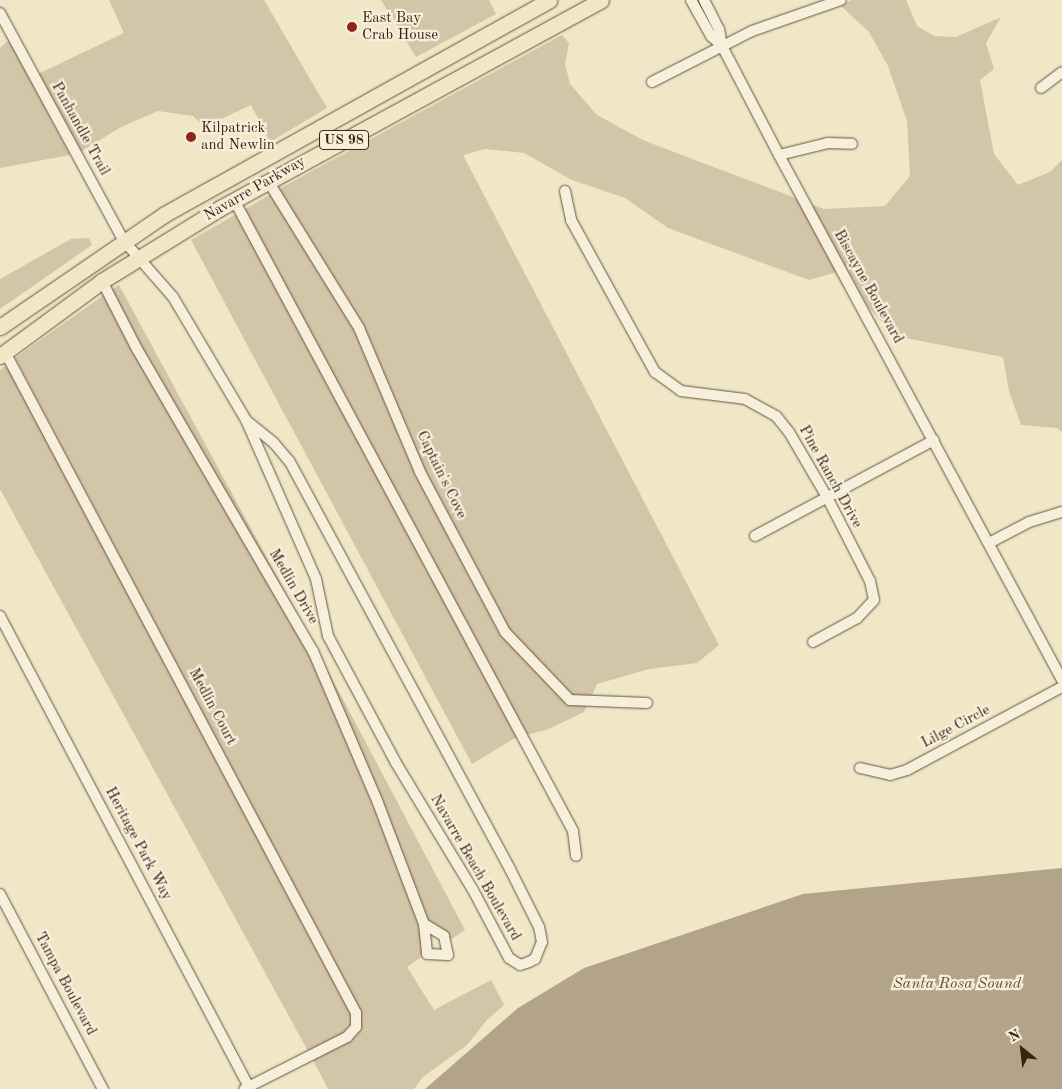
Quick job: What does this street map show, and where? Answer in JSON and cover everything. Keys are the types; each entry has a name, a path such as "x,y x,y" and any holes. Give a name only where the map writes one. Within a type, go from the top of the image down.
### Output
{"highway":[{"name":"Navarre Parkway","path":"0,327 124,241 257,160 549,0"},
{"name":"Navarre Parkway","path":"2,354 102,281 234,200 601,0"},
{"path":"0,335 56,287"}],"street":[{"name":"Biscayne Boulevard","path":"691,0 711,36 722,46"},
{"name":"Biscayne Boulevard","path":"704,0 719,29 722,46 779,155 1062,680"},
{"path":"652,82 770,23 841,0"},
{"name":"Panhandle Trail","path":"0,12 124,241 138,258 151,268 173,297 246,420"},
{"path":"1041,88 1062,72"},
{"path":"779,155 828,143 852,144"},
{"name":"Captain's Cove","path":"268,181 359,328 420,472 505,632 570,700 648,703"},
{"name":"Pine Ranch Drive","path":"565,191 571,220 655,372 681,391 745,399 776,416 789,432 827,497 870,581 874,600 857,618 813,642"},
{"path":"234,200 573,831 576,856"},
{"name":"Medlin Drive","path":"102,281 137,349 313,651 378,803 424,924"},
{"name":"Medlin Court","path":"2,354 356,1013 356,1027 347,1038 306,1057"},
{"name":"Navarre Beach Boulevard","path":"246,420 274,443 289,461 370,605 457,777 510,869 539,927 542,942 535,959 520,965 509,958 336,651 323,624 316,579 246,420"},
{"path":"755,536 934,440"},
{"path":"989,543 1029,522 1062,512"},
{"name":"Heritage Park Way","path":"0,616 246,1088 306,1057"},
{"name":"Lilge Circle","path":"860,768 890,775 907,770 1062,688"},
{"name":"Tampa Boulevard","path":"0,894 103,1089"}],"shaded area":[{"path":"109,0 264,0 327,108 270,142 251,105 204,127 193,116 158,111 121,127 79,153 38,74 124,33"},
{"path":"381,0 489,0 496,14 416,57"},
{"path":"851,0 906,0 917,26 934,36 956,37 1001,17 986,43 994,69 980,80 994,154 1018,185 1050,172 1062,160 1062,432 1057,428 1021,425 1009,391 1003,357 895,336 868,307 811,204 824,209 885,206 910,176 907,121 888,66 869,32 841,6"},
{"path":"562,35 569,43 565,64 570,84 597,115 645,141 798,199 837,272 809,280 668,228 625,198 572,180 524,153 485,149 463,155 719,645 697,663 649,669 597,684 592,695 572,695 509,630 425,470 363,326 279,189"},
{"path":"9,40 70,155 0,168 0,48"},
{"path":"271,194 355,330 416,474 501,635 567,703 587,705 584,712 549,729 515,738 472,764 191,240"},
{"path":"89,238 92,245 0,309 0,279 71,239"},
{"path":"119,285 311,639 141,347 111,290"},
{"path":"104,295 309,653 373,805 418,923 424,955 407,967 434,1010 491,980 504,1005 486,1021 467,1045 423,1077 414,1089 328,1089 313,1060 351,1041 360,1030 360,1011 15,358"},
{"path":"8,364 351,1014 351,1024 344,1033 308,1051 0,489 0,370"},
{"path":"319,654 465,930 450,940 427,919"}],"water":[{"name":"Santa Rosa Sound","path":"1062,868 1062,1089 425,1089 518,1008 584,968 803,894"}],"place":[{"name":"East Bay Crab House","path":"352,27"},
{"name":"Kilpatrick and Newlin","path":"191,137"}]}
